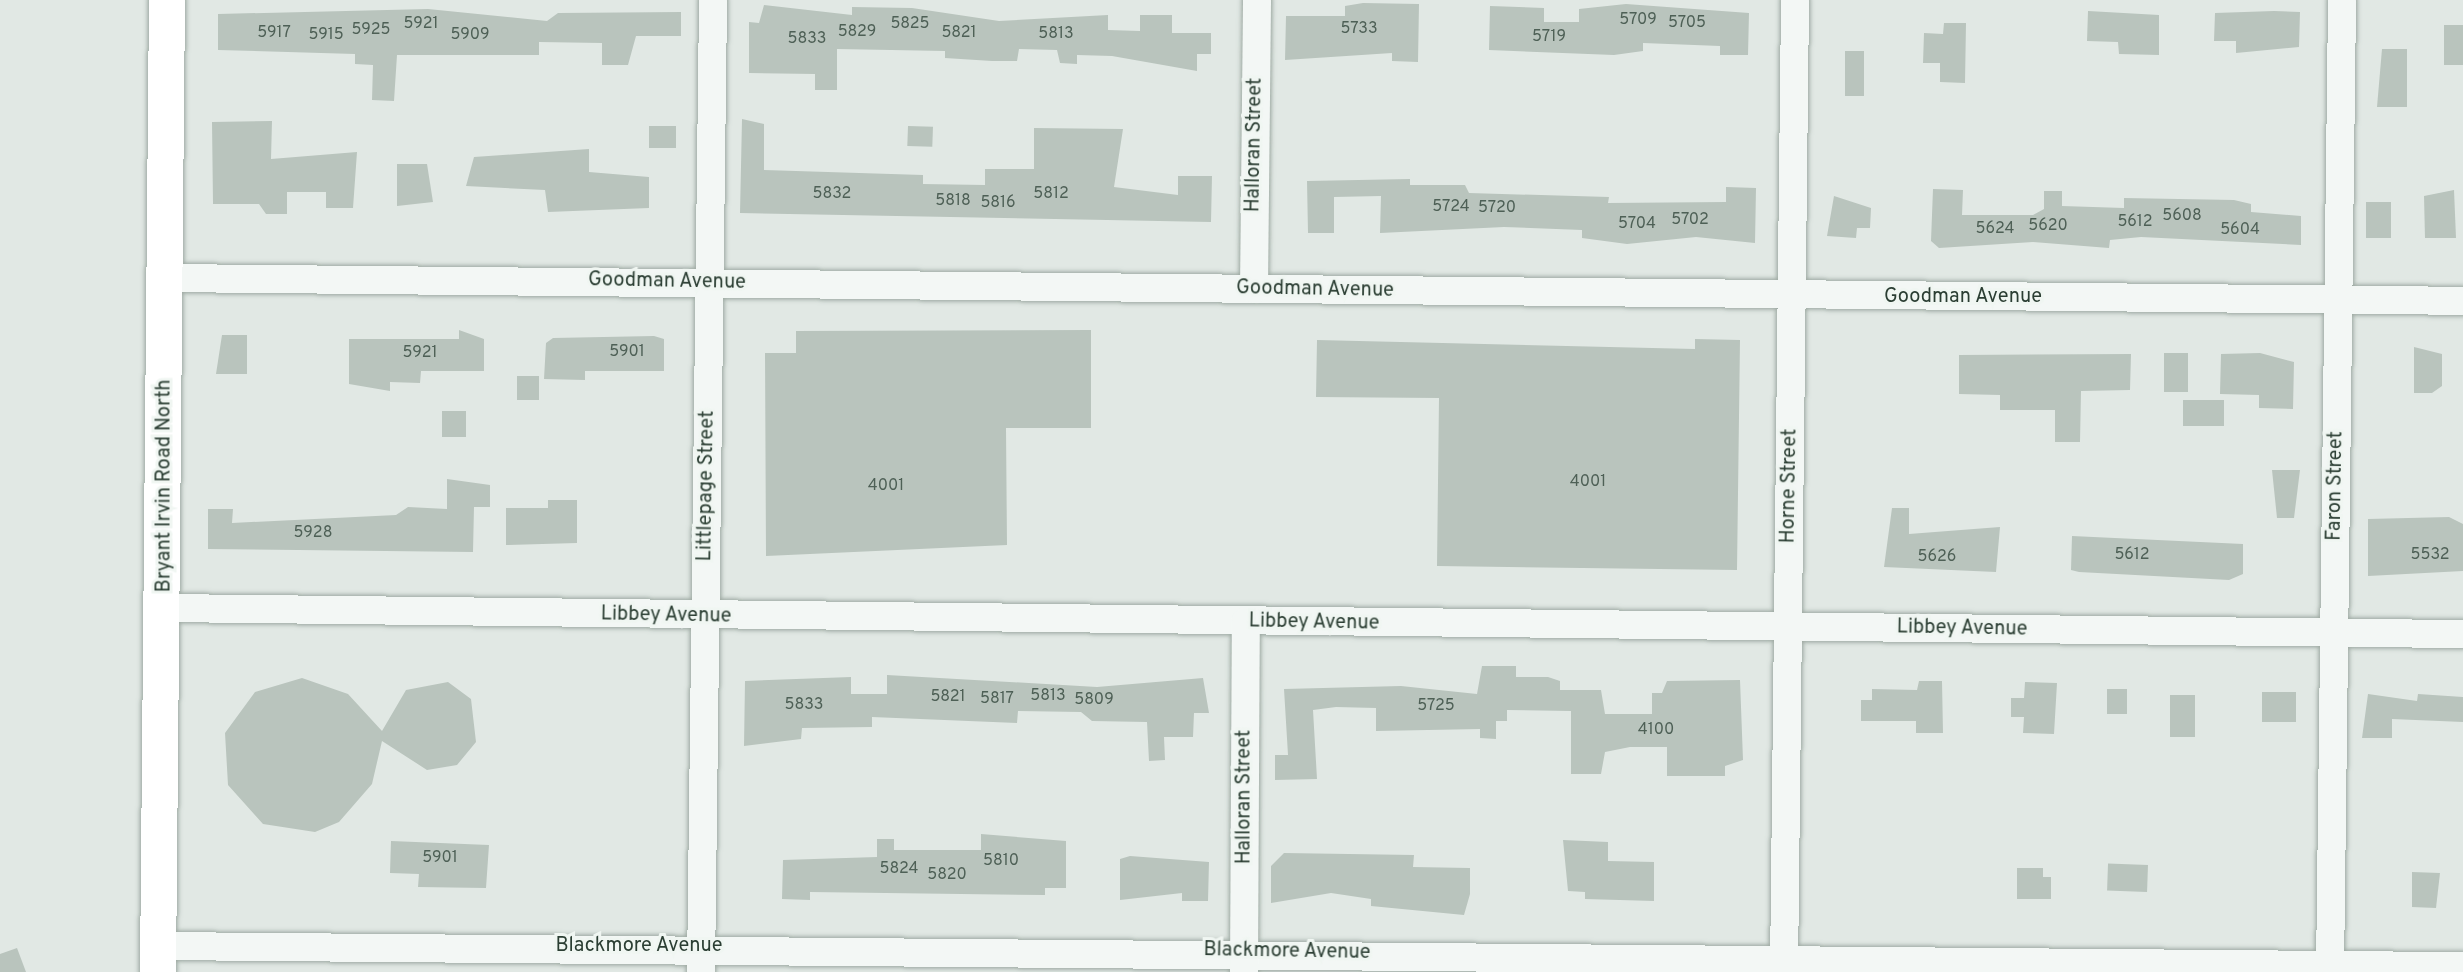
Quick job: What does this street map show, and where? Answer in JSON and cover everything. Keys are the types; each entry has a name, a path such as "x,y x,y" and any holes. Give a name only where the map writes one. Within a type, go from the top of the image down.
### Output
{"main road":[{"name":"Bryant Irvin Road North","path":"158,959 164,608 167,0"}],"street":[{"name":"Littlepage Street","path":"701,959 713,0"},
{"name":"Halloran Street","path":"1254,289 1257,0"},
{"name":"Horne Street","path":"1784,965 1795,0"},
{"name":"Faron Street","path":"2330,968 2342,0"},
{"name":"Goodman Avenue","path":"166,278 2463,301"},
{"name":"Libbey Avenue","path":"164,608 2463,634"},
{"name":"Halloran Street","path":"1244,962 1246,622"},
{"name":"Blackmore Avenue","path":"158,959 2330,968 2463,966"}],"building":[{"path":"1363,3 1419,4 1418,62 1392,61 1392,53 1285,60 1286,16 1345,16 1345,6"},
{"path":"1626,4 1749,13 1748,55 1720,55 1720,46 1643,43 1643,51 1614,55 1489,50 1490,6 1544,8 1544,22 1579,22 1579,9"},
{"path":"764,5 852,15 852,7 912,8 999,21 1108,15 1108,30 1140,31 1140,15 1172,15 1172,33 1211,33 1211,54 1197,54 1197,71 1112,56 1077,55 1077,64 1060,63 1057,50 1019,49 1017,61 992,61 945,58 945,51 837,49 837,90 815,90 815,74 749,73 749,22 759,23"},
{"path":"428,9 547,21 558,13 681,12 681,36 636,36 628,65 602,65 602,43 539,42 539,55 397,55 394,101 372,100 373,65 355,64 355,54 218,50 218,14"},
{"path":"2088,11 2159,15 2159,55 2119,54 2118,42 2087,41"},
{"path":"2300,12 2299,47 2236,53 2236,41 2214,41 2215,13"},
{"path":"1944,23 1966,23 1965,83 1940,82 1940,63 1923,63 1924,33 1943,34"},
{"path":"2444,25 2463,25 2463,65 2444,65"},
{"path":"2382,49 2407,49 2407,107 2377,107"},
{"path":"1845,51 1864,51 1864,96 1845,96"},
{"path":"742,119 764,124 764,170 923,175 923,184 985,185 985,169 1034,169 1034,128 1123,129 1114,187 1178,195 1178,176 1212,176 1211,222 740,213"},
{"path":"272,121 271,159 357,152 353,208 326,208 326,192 287,192 287,214 266,214 259,204 213,204 212,122"},
{"path":"649,126 676,126 676,148 649,148"},
{"path":"908,126 933,127 932,147 907,146"},
{"path":"589,149 589,172 649,177 649,208 548,212 545,190 466,186 474,157"},
{"path":"397,164 427,164 433,202 397,206"},
{"path":"1410,179 1410,185 1465,185 1469,193 1609,197 1608,203 1726,202 1726,187 1756,188 1755,243 1696,237 1627,244 1582,238 1582,230 1504,227 1380,233 1381,196 1334,197 1334,233 1308,233 1307,181"},
{"path":"1933,189 1963,190 1962,215 2033,215 2044,209 2044,191 2062,191 2062,206 2124,208 2124,198 2234,200 2251,204 2251,212 2301,216 2301,245 2141,237 2110,240 2109,248 2033,242 1939,248 1931,241"},
{"path":"2454,190 2456,238 2425,238 2424,196"},
{"path":"1834,196 1871,208 1870,228 1857,228 1856,238 1827,236"},
{"path":"2366,202 2391,202 2391,238 2366,238"},
{"path":"459,330 484,339 484,371 421,371 420,383 390,382 390,391 349,384 349,339 459,339"},
{"path":"1091,330 1091,428 1006,428 1007,545 766,556 765,353 796,353 796,331"},
{"path":"222,335 247,335 247,374 216,374"},
{"path":"654,336 664,339 664,371 585,371 585,380 544,379 546,343 553,338"},
{"path":"1695,339 1740,340 1737,570 1437,566 1439,398 1316,397 1317,340 1695,349"},
{"path":"2414,347 2442,354 2442,386 2432,393 2414,393"},
{"path":"2164,353 2188,353 2188,392 2164,392"},
{"path":"2260,353 2294,362 2293,409 2259,408 2259,395 2220,394 2221,354"},
{"path":"2131,354 2130,390 2081,391 2080,442 2055,442 2055,410 2000,410 2000,395 1959,394 1959,355"},
{"path":"517,376 539,376 539,400 517,400"},
{"path":"2183,400 2224,400 2224,426 2183,426"},
{"path":"442,411 466,411 466,437 442,437"},
{"path":"2272,470 2300,470 2294,518 2277,518"},
{"path":"447,479 490,485 490,507 474,507 473,552 208,549 208,509 233,509 232,523 396,515 408,507 447,509"},
{"path":"548,500 577,500 577,543 506,545 506,508 548,508"},
{"path":"1892,508 1909,508 1909,534 2000,527 1996,572 1884,567"},
{"path":"2449,517 2463,524 2463,571 2368,576 2368,519"},
{"path":"2072,536 2243,544 2243,574 2229,580 2079,572 2071,570"},
{"path":"1482,666 1516,666 1516,677 1548,677 1560,681 1560,690 1601,690 1605,714 1652,714 1652,693 1662,693 1667,681 1740,680 1743,760 1725,766 1725,776 1667,776 1667,747 1630,747 1605,752 1601,774 1571,774 1571,711 1507,710 1507,721 1496,721 1496,739 1480,738 1480,729 1376,731 1376,708 1336,707 1313,710 1317,779 1275,780 1275,755 1288,755 1284,689 1401,686 1477,694"},
{"path":"887,675 1097,687 1203,678 1209,713 1194,713 1193,737 1164,737 1165,760 1149,761 1147,722 1092,721 1081,712 1018,711 1017,723 872,717 872,727 802,728 801,739 744,746 745,681 851,677 851,694 887,694"},
{"path":"302,678 348,694 382,731 406,690 448,682 471,699 476,742 457,765 427,770 382,741 372,784 339,822 315,832 263,824 228,785 225,733 255,692"},
{"path":"1919,681 1942,681 1943,733 1916,733 1916,721 1861,721 1861,700 1872,700 1872,689 1917,690"},
{"path":"2025,682 2057,683 2054,734 2023,733 2024,717 2011,717 2011,698 2024,698"},
{"path":"2107,689 2127,689 2127,714 2107,714"},
{"path":"2262,692 2296,692 2296,722 2262,722"},
{"path":"2368,694 2417,701 2418,694 2463,697 2463,722 2392,719 2392,738 2362,738"},
{"path":"2170,695 2195,695 2195,737 2170,737"},
{"path":"981,834 1066,841 1066,888 1045,888 1045,895 810,892 810,900 782,899 783,860 877,857 877,839 894,839 894,850 981,850"},
{"path":"1563,840 1608,842 1608,861 1654,862 1654,901 1585,899 1585,892 1568,891"},
{"path":"391,841 489,845 486,888 418,887 419,874 390,873"},
{"path":"1284,853 1414,855 1413,867 1470,868 1470,894 1464,915 1371,906 1371,899 1331,893 1271,903 1271,866"},
{"path":"1130,856 1209,862 1208,901 1182,901 1182,893 1120,900 1120,859"},
{"path":"2108,864 2148,865 2147,892 2107,891"},
{"path":"2017,868 2043,868 2043,877 2051,877 2051,899 2017,899"},
{"path":"2412,872 2440,873 2436,908 2412,907"},
{"path":"17,948 26,972 0,972 0,954"}]}
